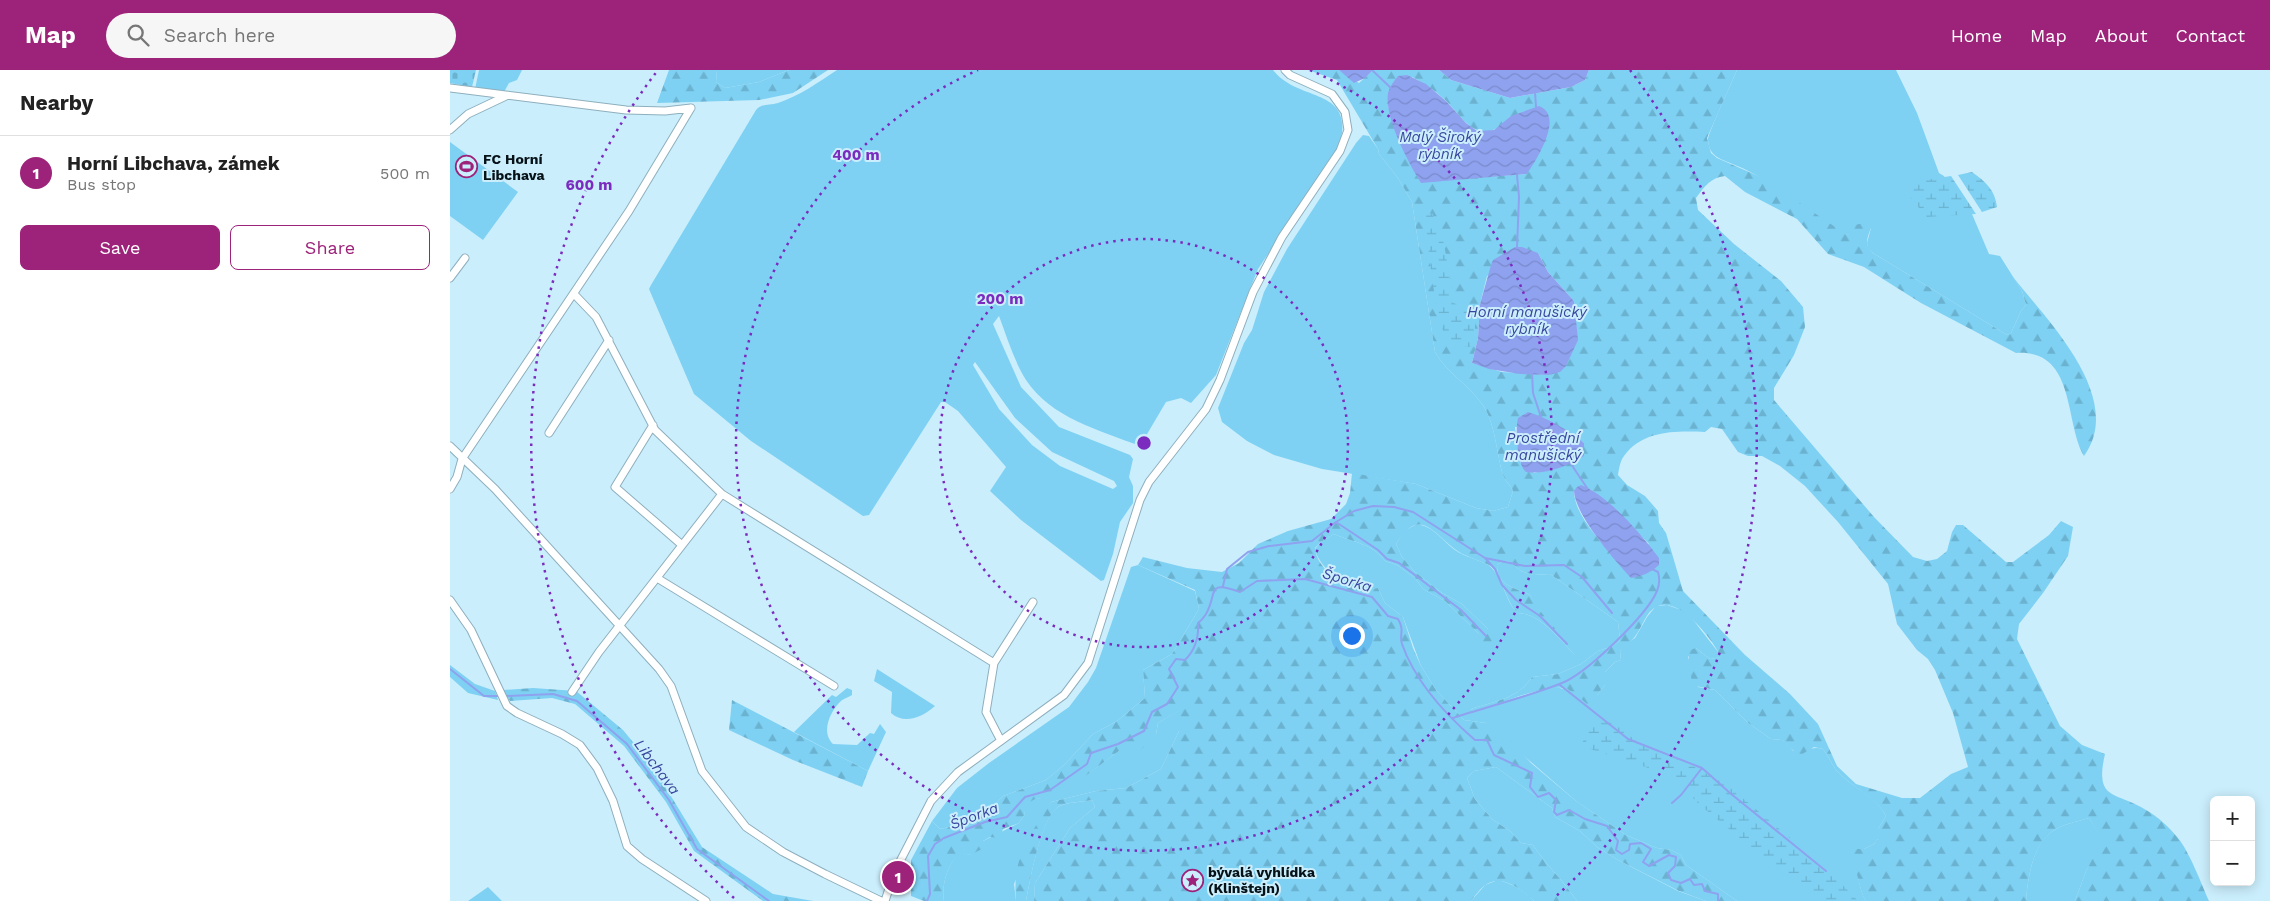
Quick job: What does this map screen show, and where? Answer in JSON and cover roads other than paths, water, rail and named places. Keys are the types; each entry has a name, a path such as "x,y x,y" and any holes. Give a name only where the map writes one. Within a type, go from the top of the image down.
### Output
{"street":[{"path":"885,901 894,873 931,801 958,772 1064,695 1088,663 1123,553 1149,482 1206,409 1220,380 1257,284 1282,237 1340,151 1348,130 1345,112 1341,106 1332,94 1290,75 1285,70"},
{"path":"450,88 626,110 691,108 629,211 462,459 457,476 450,489"},
{"path":"450,130 468,114 492,101 509,95"},
{"path":"450,278 465,258"},
{"path":"574,294 596,317 653,425 722,494 994,663"},
{"path":"549,433 609,340"},
{"path":"653,425 615,487 682,545"},
{"path":"450,446 495,488 659,669 672,686 702,771 746,827 783,852 881,901"},
{"path":"572,692 619,626 722,494"},
{"path":"657,578 834,686"},
{"path":"450,600 471,630 507,706 580,745 597,768 613,801 627,846 706,901"},
{"path":"1001,741 986,712 994,663 1033,602"}],"water":[{"path":"1339,70 1373,70 1365,78 1354,83"},
{"path":"1439,70 1589,70 1585,80 1571,87 1510,98 1451,80"},
{"name":"Malý Široký rybník","path":"1407,75 1426,84 1446,101 1466,123 1477,131 1494,130 1511,116 1539,106 1546,111 1549,119 1549,128 1546,138 1542,149 1527,174 1421,183 1398,139 1388,103 1388,93 1398,76"},
{"name":"Horní manušický rybník","path":"1515,247 1522,247 1538,253 1548,272 1574,301 1578,340 1566,366 1560,372 1549,375 1520,374 1489,369 1472,363 1478,338 1480,304 1491,265 1493,260"},
{"name":"Prostřední manušický","path":"1528,412 1557,425 1584,443 1584,456 1556,469 1533,473 1526,472 1519,454 1517,430 1518,418"},
{"path":"1581,485 1602,497 1624,517 1659,558 1659,565 1646,574 1631,578 1615,561 1588,525 1581,512 1574,491"}],"waterway":[{"path":"1372,70 1392,89"},
{"path":"1535,92 1536,107"},
{"path":"1517,175 1519,197 1517,248"},
{"path":"1532,373 1533,393 1541,417"},
{"path":"1569,461 1587,488"},
{"path":"1223,586 1227,569 1248,552 1269,546 1312,541 1336,522 1354,511 1373,506 1394,507 1413,512 1485,558 1525,566 1564,565 1582,577 1612,613"},
{"path":"1336,522 1378,550 1387,559 1399,563 1461,610 1486,636"},
{"path":"1485,558 1495,569 1502,585 1516,600 1540,616 1567,644"},
{"path":"1453,718 1549,688 1562,683 1586,668 1629,628 1651,601 1659,586 1658,572 1652,569"},
{"name":"Šporka","path":"927,901 930,894 928,856 935,844 944,838 985,822 1007,817 1025,797 1050,790 1087,764 1091,753 1118,744 1144,731 1152,712 1167,704 1178,687 1169,669 1176,659 1185,660 1194,648 1198,634 1198,623 1206,614 1214,591 1217,588 1229,588 1240,592 1257,581 1305,579 1372,597 1388,616 1398,619 1402,630 1402,644 1408,658 1432,696 1453,720 1475,740 1487,740 1494,755 1532,773 1530,787 1538,797 1549,793 1556,800 1554,812 1557,815 1569,810 1585,819 1607,826 1618,841 1616,850 1622,854 1629,850 1630,844 1641,843 1651,849 1643,862 1649,866 1669,855 1676,857 1675,866 1668,873 1671,880 1681,883 1690,879 1694,885 1702,884 1705,891 1718,894 1718,901"},
{"name":"Libchava","path":"450,669 484,696 501,696"},
{"path":"1560,685 1628,739 1702,768 1826,871"},
{"name":"Libchava","path":"506,696 553,694 577,701 627,744 669,800 697,849 769,901"},
{"path":"1672,803 1681,795 1702,768"}],"place":[{"name":"FC Horní Libchava","path":"467,167"},
{"name":"Horní Libchava, zámek","path":"898,877"},
{"name":"bývalá vyhlídka (Klinštejn)","path":"1192,880"}]}
